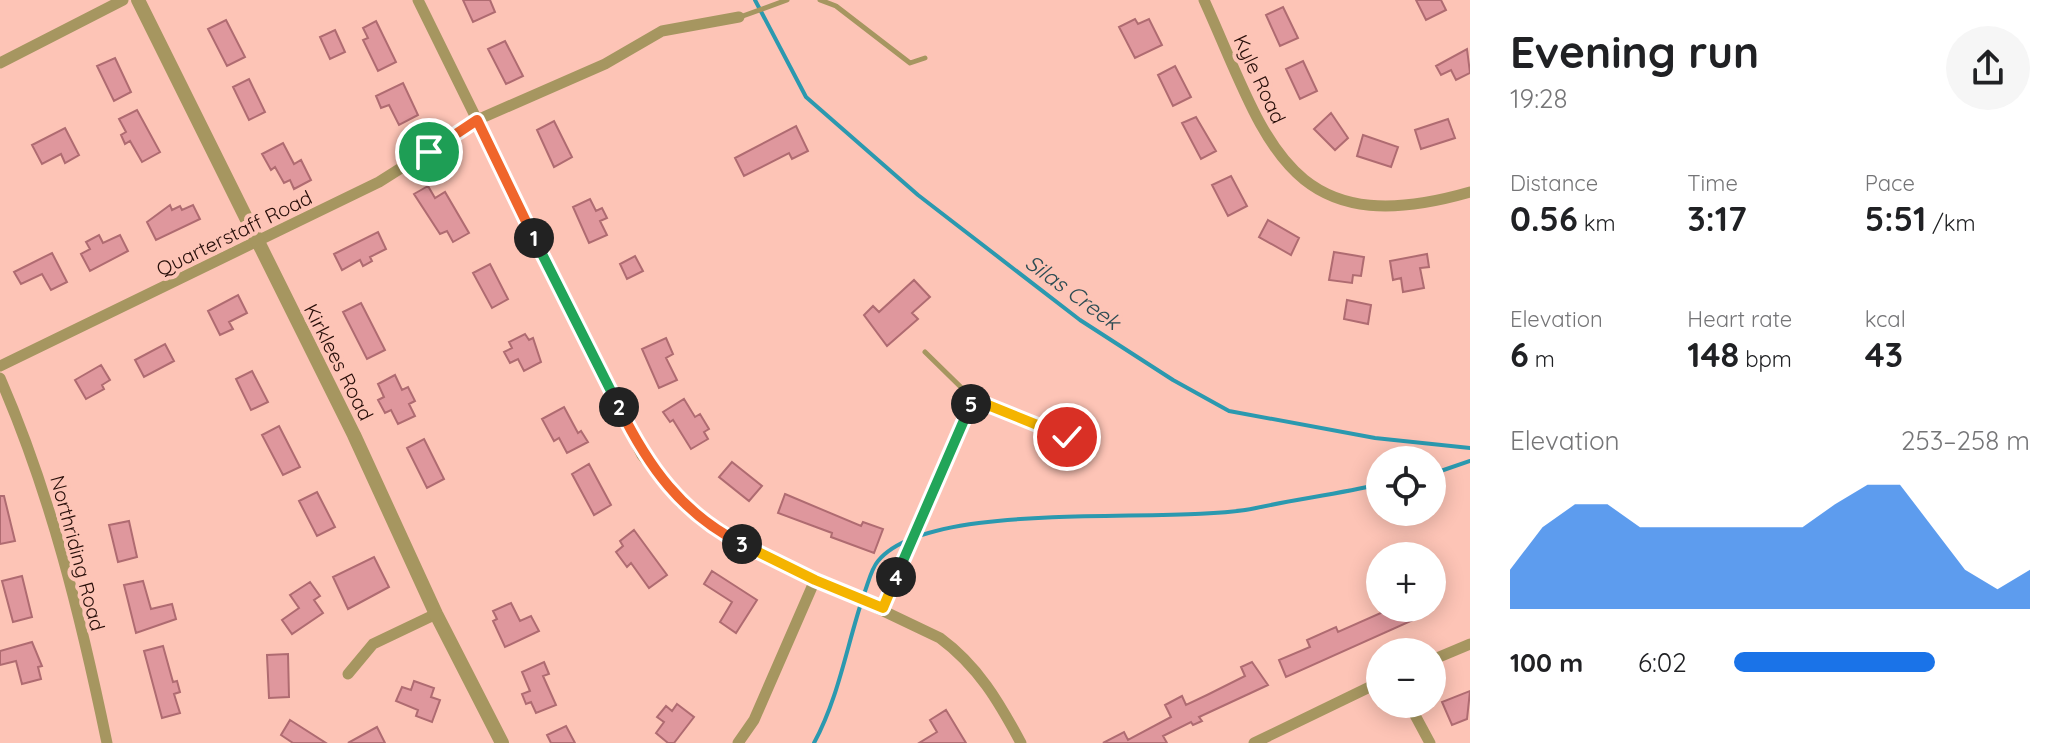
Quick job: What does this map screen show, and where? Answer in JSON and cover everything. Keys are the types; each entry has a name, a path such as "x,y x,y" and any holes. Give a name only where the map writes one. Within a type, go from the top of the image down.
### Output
{"street":[{"path":"0,63 123,0"},
{"name":"Kirklees Road","path":"138,0 354,435 436,614 502,743"},
{"path":"418,0 642,455 681,503 720,533 815,580 883,608 940,638 970,664 995,695 1021,743"},
{"name":"Kyle Road","path":"1204,0 1256,118 1273,147 1296,173 1319,191 1340,200 1391,208 1470,192"},
{"name":"Quarterstaff Road","path":"0,366 379,182 477,120 605,64 662,31 745,15"},
{"name":"Northriding Road","path":"0,378 27,439 63,559 107,743"},
{"path":"738,743 754,720 815,580"},
{"path":"348,674 373,644 436,614"},
{"path":"1446,654 1470,644"},
{"path":"1254,743 1366,689"},
{"path":"1417,718 1430,743"}],"lane":[{"path":"745,15 785,0"},
{"path":"820,0 836,6 910,63 925,58"},
{"path":"925,352 973,399 1067,437"},
{"path":"883,608 973,399"}],"building":[{"path":"463,0 490,0 495,12 473,22"},
{"path":"1416,0 1441,0 1446,10 1426,20"},
{"path":"1283,7 1298,38 1280,46 1266,15"},
{"path":"1135,19 1138,24 1149,19 1162,45 1135,58 1119,27"},
{"path":"226,20 245,57 227,66 208,29"},
{"path":"376,21 396,62 378,71 363,40 368,38 363,28"},
{"path":"335,30 345,52 330,59 320,37"},
{"path":"505,41 523,76 506,84 488,49"},
{"path":"1467,49 1470,73 1456,80 1451,70 1441,75 1436,66"},
{"path":"115,58 131,92 114,101 97,66"},
{"path":"1303,61 1317,91 1300,99 1286,69"},
{"path":"1175,66 1191,97 1173,106 1158,75"},
{"path":"249,79 265,112 249,120 233,87"},
{"path":"403,83 418,115 399,125 389,105 381,108 376,96"},
{"path":"137,110 160,152 142,162 130,141 125,144 121,135 126,132 119,119"},
{"path":"1331,113 1348,138 1335,150 1314,129"},
{"path":"1196,117 1216,151 1201,159 1182,123"},
{"path":"1448,119 1455,138 1421,149 1415,130"},
{"path":"554,121 572,157 554,167 537,130"},
{"path":"796,126 808,151 792,159 789,153 744,176 735,158"},
{"path":"65,128 79,155 65,163 61,154 42,164 32,145"},
{"path":"1363,135 1398,147 1391,167 1357,156"},
{"path":"283,143 294,164 301,160 311,180 294,189 290,180 284,183 275,167 271,170 262,154"},
{"path":"1231,176 1247,206 1228,216 1212,185"},
{"path":"428,186 435,198 445,192 469,233 453,242 447,231 440,234 414,194"},
{"path":"590,199 596,211 602,208 607,218 600,221 607,235 589,243 573,207"},
{"path":"170,205 172,210 180,206 182,210 193,205 200,219 156,240 147,222"},
{"path":"1268,220 1299,238 1291,255 1259,237"},
{"path":"378,232 386,249 370,257 372,261 363,266 360,260 342,270 334,254"},
{"path":"99,235 103,243 120,235 128,251 90,271 81,254 90,249 86,242"},
{"path":"1334,252 1364,257 1361,276 1353,275 1352,283 1329,280"},
{"path":"52,253 67,282 51,290 42,274 21,284 14,272"},
{"path":"1427,254 1429,267 1420,268 1424,288 1403,292 1401,278 1393,280 1390,261"},
{"path":"635,256 643,271 627,279 620,264"},
{"path":"490,264 508,299 492,308 473,273"},
{"path":"914,280 930,297 912,313 918,319 887,346 864,315 873,306 879,312"},
{"path":"238,295 247,313 229,322 233,329 220,335 208,311"},
{"path":"1347,300 1371,305 1368,324 1344,319"},
{"path":"361,303 385,350 367,359 343,312"},
{"path":"525,334 529,340 533,338 541,362 524,371 518,359 510,363 504,352 512,348 509,342"},
{"path":"666,338 673,354 666,358 677,380 659,388 642,349"},
{"path":"165,344 174,361 144,377 135,360"},
{"path":"101,365 110,380 102,385 104,389 86,399 75,380"},
{"path":"252,371 268,402 251,410 236,379"},
{"path":"395,375 402,390 408,387 415,401 409,404 415,416 398,424 391,410 385,413 378,400 384,397 378,384"},
{"path":"684,399 695,417 700,414 709,429 704,432 708,439 691,449 673,420 670,422 663,412"},
{"path":"564,407 578,433 581,431 588,442 567,453 559,438 554,441 542,419"},
{"path":"279,426 300,467 283,475 262,435"},
{"path":"424,439 444,479 427,488 407,448"},
{"path":"732,462 762,486 749,501 719,477"},
{"path":"589,464 611,505 594,515 572,474"},
{"path":"317,492 335,527 317,536 299,501"},
{"path":"785,494 861,526 863,522 883,529 874,553 778,513"},
{"path":"0,496 4,496 15,541 0,544"},
{"path":"129,521 137,557 118,562 109,525"},
{"path":"634,530 667,575 649,588 631,563 627,567 616,552 623,546 620,541"},
{"path":"374,557 389,587 348,609 333,577"},
{"path":"712,571 757,600 736,633 720,622 732,602 704,584"},
{"path":"22,576 32,617 13,622 2,581"},
{"path":"143,581 151,609 172,604 176,619 136,633 124,585"},
{"path":"310,582 320,596 314,600 323,613 292,634 282,620 299,608 290,595"},
{"path":"511,603 520,621 531,616 539,631 505,647 493,621 497,619 493,611"},
{"path":"1366,620 1366,622 1409,622 1373,638 1366,638 1366,641 1286,677 1279,660 1310,647 1307,640 1336,627 1338,632"},
{"path":"32,642 42,666 38,667 41,679 22,684 16,661 0,665 0,651"},
{"path":"163,646 173,682 177,681 180,692 174,694 180,713 162,718 144,651"},
{"path":"288,654 289,697 269,698 267,655"},
{"path":"544,662 549,674 543,676 556,705 536,713 531,702 526,704 522,694 530,691 522,672"},
{"path":"1252,662 1268,685 1199,717 1202,721 1193,725 1191,722 1163,736 1167,743 1103,743 1124,732 1128,740 1171,717 1165,705 1182,696 1186,705 1207,695 1245,676 1241,667"},
{"path":"414,681 434,688 431,697 440,700 432,722 416,716 418,710 396,701 402,687 411,690"},
{"path":"1470,691 1467,719 1452,725 1446,711 1446,700"},
{"path":"677,704 694,717 674,743 668,743 656,733 664,722 657,717 666,706 672,711"},
{"path":"946,710 966,743 919,743 937,732 930,720"},
{"path":"290,720 326,743 293,743 281,735"},
{"path":"566,726 575,743 551,743 547,735"},
{"path":"377,727 385,743 348,743"}],"waterway":[{"name":"Silas Creek","path":"755,0 806,97 918,195 1080,320 1173,380 1229,411 1375,438 1470,448"},
{"path":"1446,469 1470,461"},
{"path":"814,743 836,689 873,568 906,541 947,528 998,521 1217,513 1366,487"}],"route":[{"path":"429,152 477,120 642,455 681,503 720,533 815,580 853,593 883,608 973,399 1067,437"}]}
